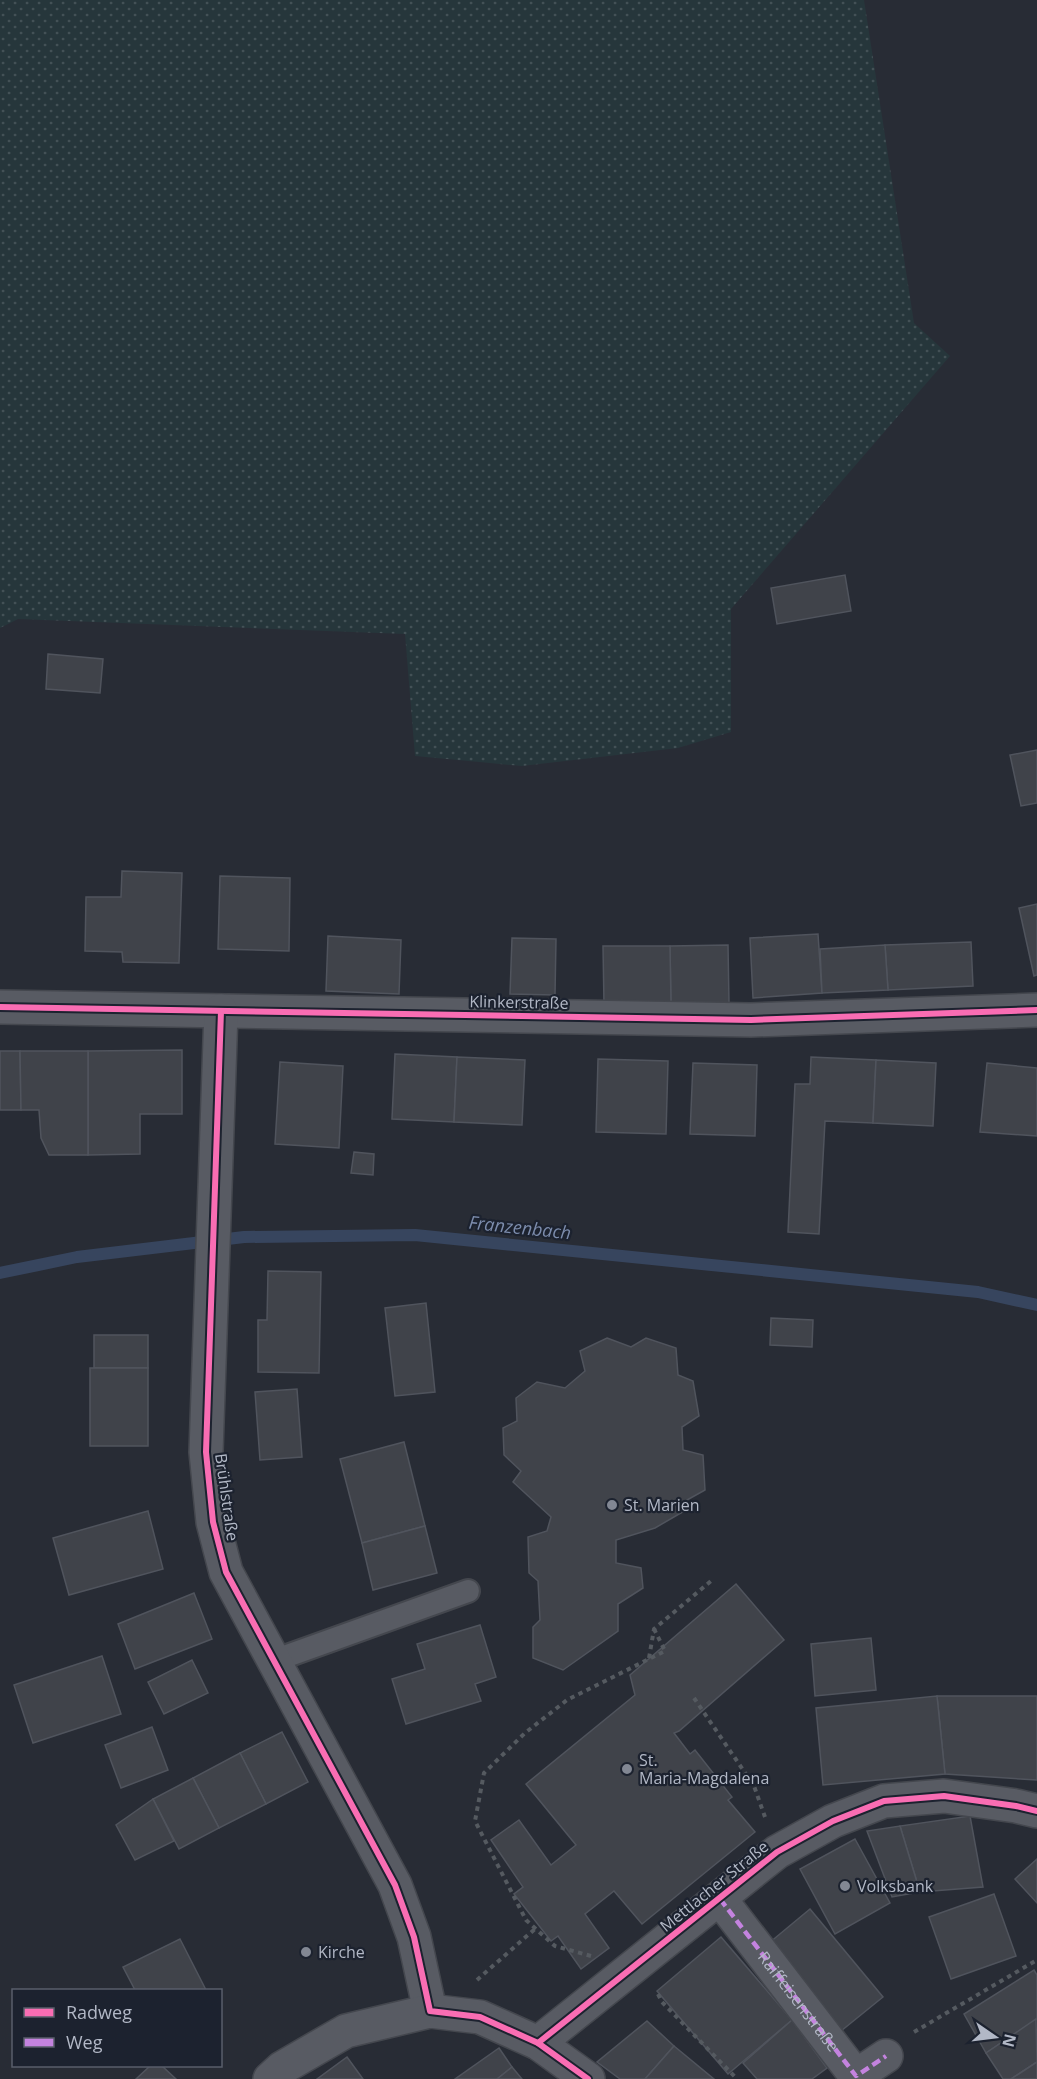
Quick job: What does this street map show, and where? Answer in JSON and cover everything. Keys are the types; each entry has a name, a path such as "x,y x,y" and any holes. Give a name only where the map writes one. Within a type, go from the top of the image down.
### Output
{"street":[{"name":"Klinkerstraße","path":"0,1007 751,1020 1037,1010"},
{"name":"Brühlstraße","path":"221,1011 206,1452 213,1522 226,1572 395,1885 442,2013"},
{"name":"Mettlacher Straße","path":"538,2043 777,1852 833,1821 884,1801 944,1796 1037,1811"},
{"name":"Raiffeisenstraße","path":"720,1899 854,2077 886,2056"},
{"path":"270,2079 282,2068 346,2031 442,2013 480,2017 538,2043 588,2079"}],"lane":[{"path":"273,1661 468,1591"}],"path":[{"path":"649,1659 654,1629 711,1581"},
{"path":"593,1956 555,1946 526,1920 475,1821 484,1773 525,1733 567,1700 664,1651 654,1629"},
{"path":"694,1698 754,1786 777,1852"},
{"path":"442,2013 536,1928"},
{"path":"886,2056 917,2030 1037,1960"},
{"path":"662,2002 737,2079"}],"shaded area":[{"path":"0,0 864,0 914,323 950,356 731,609 731,732 678,748 522,766 415,756 405,634 18,619 0,628"}],"building":[{"path":"845,575 851,611 777,624 771,588"},
{"path":"48,654 103,659 100,693 46,689"},
{"path":"1037,750 1037,803 1021,806 1010,755"},
{"path":"122,871 182,873 179,963 123,962 122,952 85,951 86,897 121,897"},
{"path":"220,876 290,878 289,951 218,949"},
{"path":"1037,904 1037,975 1034,976 1019,908"},
{"path":"818,934 822,993 753,998 750,938"},
{"path":"328,936 401,940 399,994 326,991"},
{"path":"512,938 556,939 555,995 510,994"},
{"path":"971,942 973,986 888,990 885,945"},
{"path":"728,945 729,1003 671,1004 670,946"},
{"path":"885,945 888,990 822,993 820,949"},
{"path":"603,946 670,946 671,1004 604,1005"},
{"path":"182,1050 182,1114 140,1114 140,1154 88,1155 88,1051"},
{"path":"0,1051 20,1051 21,1110 0,1110"},
{"path":"20,1051 88,1051 88,1155 49,1155 41,1138 39,1110 21,1110"},
{"path":"395,1054 457,1057 454,1122 392,1119"},
{"path":"457,1057 525,1060 522,1125 454,1122"},
{"path":"811,1057 876,1060 873,1123 825,1121 819,1234 788,1232 795,1084 810,1084"},
{"path":"598,1059 668,1061 666,1134 596,1132"},
{"path":"876,1060 936,1063 933,1126 873,1123"},
{"path":"280,1062 343,1066 339,1148 275,1144"},
{"path":"693,1063 757,1065 755,1136 690,1134"},
{"path":"987,1063 1037,1068 1037,1136 980,1132"},
{"path":"354,1152 374,1154 373,1175 351,1173"},
{"path":"268,1271 321,1272 319,1373 258,1372 258,1320 267,1320"},
{"path":"426,1303 435,1392 395,1396 385,1308"},
{"path":"771,1318 813,1320 812,1347 770,1345"},
{"path":"94,1335 148,1335 148,1368 94,1368"},
{"name":"St. Marien","path":"607,1338 631,1347 646,1338 676,1348 678,1375 693,1381 699,1416 682,1427 683,1450 703,1455 705,1490 687,1500 686,1510 655,1528 616,1540 616,1563 641,1568 643,1588 618,1604 618,1631 563,1670 533,1658 533,1627 540,1620 538,1581 529,1573 528,1537 547,1531 551,1517 513,1482 521,1471 504,1455 503,1428 517,1421 516,1398 537,1382 565,1388 585,1371 580,1351"},
{"path":"90,1368 148,1368 148,1446 90,1446"},
{"path":"297,1389 302,1457 260,1460 255,1392"},
{"path":"404,1442 425,1526 362,1543 340,1459"},
{"path":"148,1511 163,1569 69,1595 53,1538"},
{"path":"425,1526 437,1573 373,1590 362,1543"},
{"name":"St. Maria-Magdalena","path":"736,1584 784,1640 674,1733 690,1754 695,1750 732,1797 728,1800 755,1832 642,1924 614,1891 585,1914 609,1948 581,1969 558,1936 551,1941 514,1894 523,1887 491,1840 519,1820 551,1865 576,1845 526,1784 635,1695 630,1675"},
{"path":"194,1593 212,1639 135,1669 118,1624"},
{"path":"480,1625 496,1677 475,1684 481,1701 406,1724 392,1679 425,1669 417,1644"},
{"path":"871,1638 876,1690 815,1696 811,1644"},
{"path":"102,1656 121,1714 33,1743 14,1685"},
{"path":"192,1660 208,1693 164,1714 148,1682"},
{"path":"937,1696 1037,1696 1037,1780 945,1774"},
{"path":"937,1696 945,1774 823,1785 816,1708"},
{"path":"152,1727 168,1770 121,1788 105,1745"},
{"path":"282,1732 308,1782 266,1804 240,1753"},
{"path":"240,1753 266,1804 219,1828 193,1778"},
{"path":"193,1778 219,1828 179,1849 153,1799"},
{"path":"153,1799 174,1841 135,1860 116,1825"},
{"path":"970,1816 983,1887 920,1892 900,1826"},
{"path":"900,1826 920,1892 892,1897 867,1831"},
{"name":"Volksbank","path":"855,1839 890,1903 835,1934 800,1869"},
{"path":"1037,1859 1037,1903 1015,1879"},
{"path":"994,1894 1016,1956 951,1979 929,1917"},
{"path":"810,1909 883,1997 841,2031 769,1943"},
{"path":"721,1937 792,2020 728,2074 657,1991"},
{"path":"180,1939 205,1989 134,1989 123,1967"},
{"path":"1034,1970 1037,1975 1037,2019 986,2053 964,2014"},
{"path":"1036,2019 1037,2062 1011,2079 1003,2079 986,2053"},
{"path":"792,2020 827,2068 812,2079 757,2079 743,2063"},
{"path":"647,2021 674,2046 645,2079 620,2079 597,2062"},
{"path":"674,2046 714,2079 645,2079"},
{"path":"499,2048 512,2067 497,2079 455,2079"},
{"path":"347,2057 363,2079 317,2079"},
{"path":"1037,2062 1037,2079 1011,2079"},
{"path":"149,2067 163,2067 176,2079 136,2079"},
{"path":"512,2067 522,2079 497,2079"}],"waterway":[{"name":"Franzenbach","path":"0,1273 77,1257 244,1237 415,1235 978,1292 1037,1305"}],"marked path":[{"path":"720,1899 856,2076 886,2056"}],"cycle path":[{"path":"0,1007 751,1020 1037,1010"},
{"path":"221,1011 206,1452 213,1522 226,1572 395,1885 414,1937 430,2011 480,2017 538,2043 588,2079"},
{"path":"538,2043 777,1852 833,1821 884,1801 944,1796 1037,1811"}],"place":[{"name":"St. Marien","path":"612,1505"},
{"name":"St. Maria-Magdalena","path":"627,1769"},
{"name":"Volksbank","path":"845,1886"},
{"name":"Kirche","path":"306,1952"}]}
